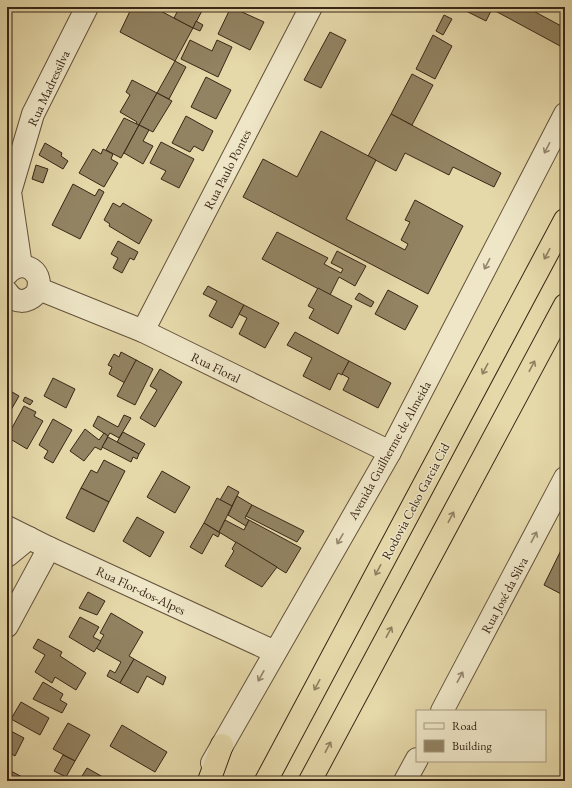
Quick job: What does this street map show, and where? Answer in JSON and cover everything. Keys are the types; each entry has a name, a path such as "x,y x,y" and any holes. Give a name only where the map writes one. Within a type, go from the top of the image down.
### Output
{"highway":[{"name":"Rodovia Celso Garcia Cid","path":"266,781 565,220"},
{"path":"310,781 565,305"},
{"path":"209,781 222,745"}],"street":[{"name":"Rua Madressilva","path":"14,270 10,192 33,114 87,7"},
{"name":"Rua Paulo Pontes","path":"143,331 311,7"},
{"name":"Avenida Guilherme de Almeida","path":"202,781 390,452 565,114"},
{"path":"8,295 14,300 26,301 36,294 39,289 38,278 32,269 14,270"},
{"name":"Rua Floral","path":"39,289 143,331 390,452"},
{"name":"Rua José da Silva","path":"443,710 565,478"},
{"name":"Rua Flor-dos-Alpes","path":"7,527 49,548 275,652"},
{"path":"7,556 29,538"},
{"path":"7,626 49,548"},
{"path":"405,781 416,761"}],"building":[{"path":"132,7 153,7 193,28 175,61 120,32"},
{"path":"177,7 204,7 193,28 174,18 179,8"},
{"path":"231,7 264,22 250,50 218,34"},
{"path":"458,7 489,7 492,9 486,21"},
{"path":"488,7 526,7 565,28 565,41 562,47"},
{"path":"444,15 452,19 443,35 436,31"},
{"path":"196,21 203,25 200,31 193,28"},
{"path":"330,32 346,40 321,88 304,80"},
{"path":"433,35 452,46 435,79 416,69"},
{"path":"190,40 212,51 217,40 232,47 218,77 181,59"},
{"path":"175,61 186,67 169,99 157,93"},
{"path":"412,74 433,85 412,125 391,114"},
{"path":"206,77 231,90 216,119 191,107"},
{"path":"132,80 157,93 139,125 136,124 137,122 120,112 130,95 126,92"},
{"path":"157,93 172,101 153,132 139,125"},
{"path":"391,114 501,173 494,187 453,167 449,175 405,153 396,171 368,156"},
{"path":"186,116 213,131 203,151 194,146 190,152 172,143"},
{"path":"124,118 139,125 121,158 106,150"},
{"path":"139,125 149,130 143,141 153,146 143,164 124,153"},
{"path":"321,131 376,160 346,219 405,250 408,244 401,240 410,222 405,220 415,200 463,226 428,294 243,197 263,159 297,177"},
{"path":"161,142 194,159 179,188 161,179 166,171 150,163"},
{"path":"45,143 62,153 61,156 68,161 63,169 39,155"},
{"path":"93,149 101,154 103,149 113,154 111,159 118,163 104,187 79,173"},
{"path":"36,165 48,169 43,183 32,179"},
{"path":"73,184 95,196 99,189 104,192 80,239 52,225"},
{"path":"113,203 120,207 123,203 152,220 139,244 109,226 110,224 104,220"},
{"path":"277,232 328,258 324,264 341,273 343,269 331,263 337,251 366,266 355,286 339,277 330,295 262,259"},
{"path":"118,241 138,252 134,260 130,258 122,273 113,268 118,258 111,254"},
{"path":"208,286 244,305 232,328 209,316 217,301 203,294"},
{"path":"318,288 352,306 338,334 309,318 314,309 308,306"},
{"path":"388,290 418,306 405,330 375,314"},
{"path":"359,293 374,302 371,307 355,299"},
{"path":"244,305 279,323 265,348 239,334 247,318 239,314"},
{"path":"295,332 349,361 342,375 338,373 330,390 303,376 312,358 287,345"},
{"path":"121,352 138,361 125,383 109,374 112,367 108,365 114,354 119,357"},
{"path":"136,360 153,369 135,405 117,396"},
{"path":"349,361 391,383 378,408 343,390 349,378 342,374"},
{"path":"160,369 182,382 155,427 140,418 157,390 150,386"},
{"path":"53,378 75,389 66,408 44,396"},
{"path":"7,389 19,396 7,417"},
{"path":"25,397 33,401 30,405 23,401"},
{"path":"24,406 36,412 34,416 43,421 27,449 7,437"},
{"path":"124,415 131,418 119,438 110,433 108,436 93,426 98,416 118,427"},
{"path":"53,419 72,430 53,463 44,458 48,451 39,445"},
{"path":"85,429 99,440 104,433 108,436 101,450 95,447 84,461 70,451"},
{"path":"123,432 145,444 139,454 117,442"},
{"path":"108,437 139,454 137,459 133,457 131,462 102,447"},
{"path":"104,460 125,471 109,502 81,488 91,470 97,473"},
{"path":"162,471 190,487 175,513 147,497"},
{"path":"228,486 239,492 232,506 220,500"},
{"path":"81,488 109,502 94,532 66,518"},
{"path":"237,496 252,505 245,518 249,520 246,526 228,515"},
{"path":"217,498 232,506 219,532 204,523"},
{"path":"252,505 304,531 297,542 246,516"},
{"path":"137,517 164,532 150,557 123,541"},
{"path":"225,520 244,530 249,520 301,548 286,573 219,532"},
{"path":"204,523 220,533 218,537 213,534 202,554 190,547"},
{"path":"236,542 277,567 262,587 225,566 234,551 232,549"},
{"path":"565,542 565,596 544,585"},
{"path":"88,592 105,601 97,615 79,608"},
{"path":"111,613 143,632 129,656 134,659 120,683 107,676 110,670 115,673 121,662 96,648 104,635 100,633"},
{"path":"80,617 99,627 93,637 101,641 94,652 69,637"},
{"path":"38,639 62,652 60,656 86,673 76,690 55,677 52,683 35,672 45,655 33,648"},
{"path":"134,659 166,677 163,685 147,676 138,693 120,683"},
{"path":"43,682 63,694 60,700 67,704 62,713 33,699"},
{"path":"21,702 49,718 40,735 11,719"},
{"path":"68,723 90,735 75,761 53,749"},
{"path":"122,725 167,752 155,772 110,746"},
{"path":"7,729 24,738 15,756 7,751"},
{"path":"63,755 75,761 66,777 54,771"},
{"path":"87,768 110,781 79,781"},
{"path":"7,769 30,781 7,781"}]}
